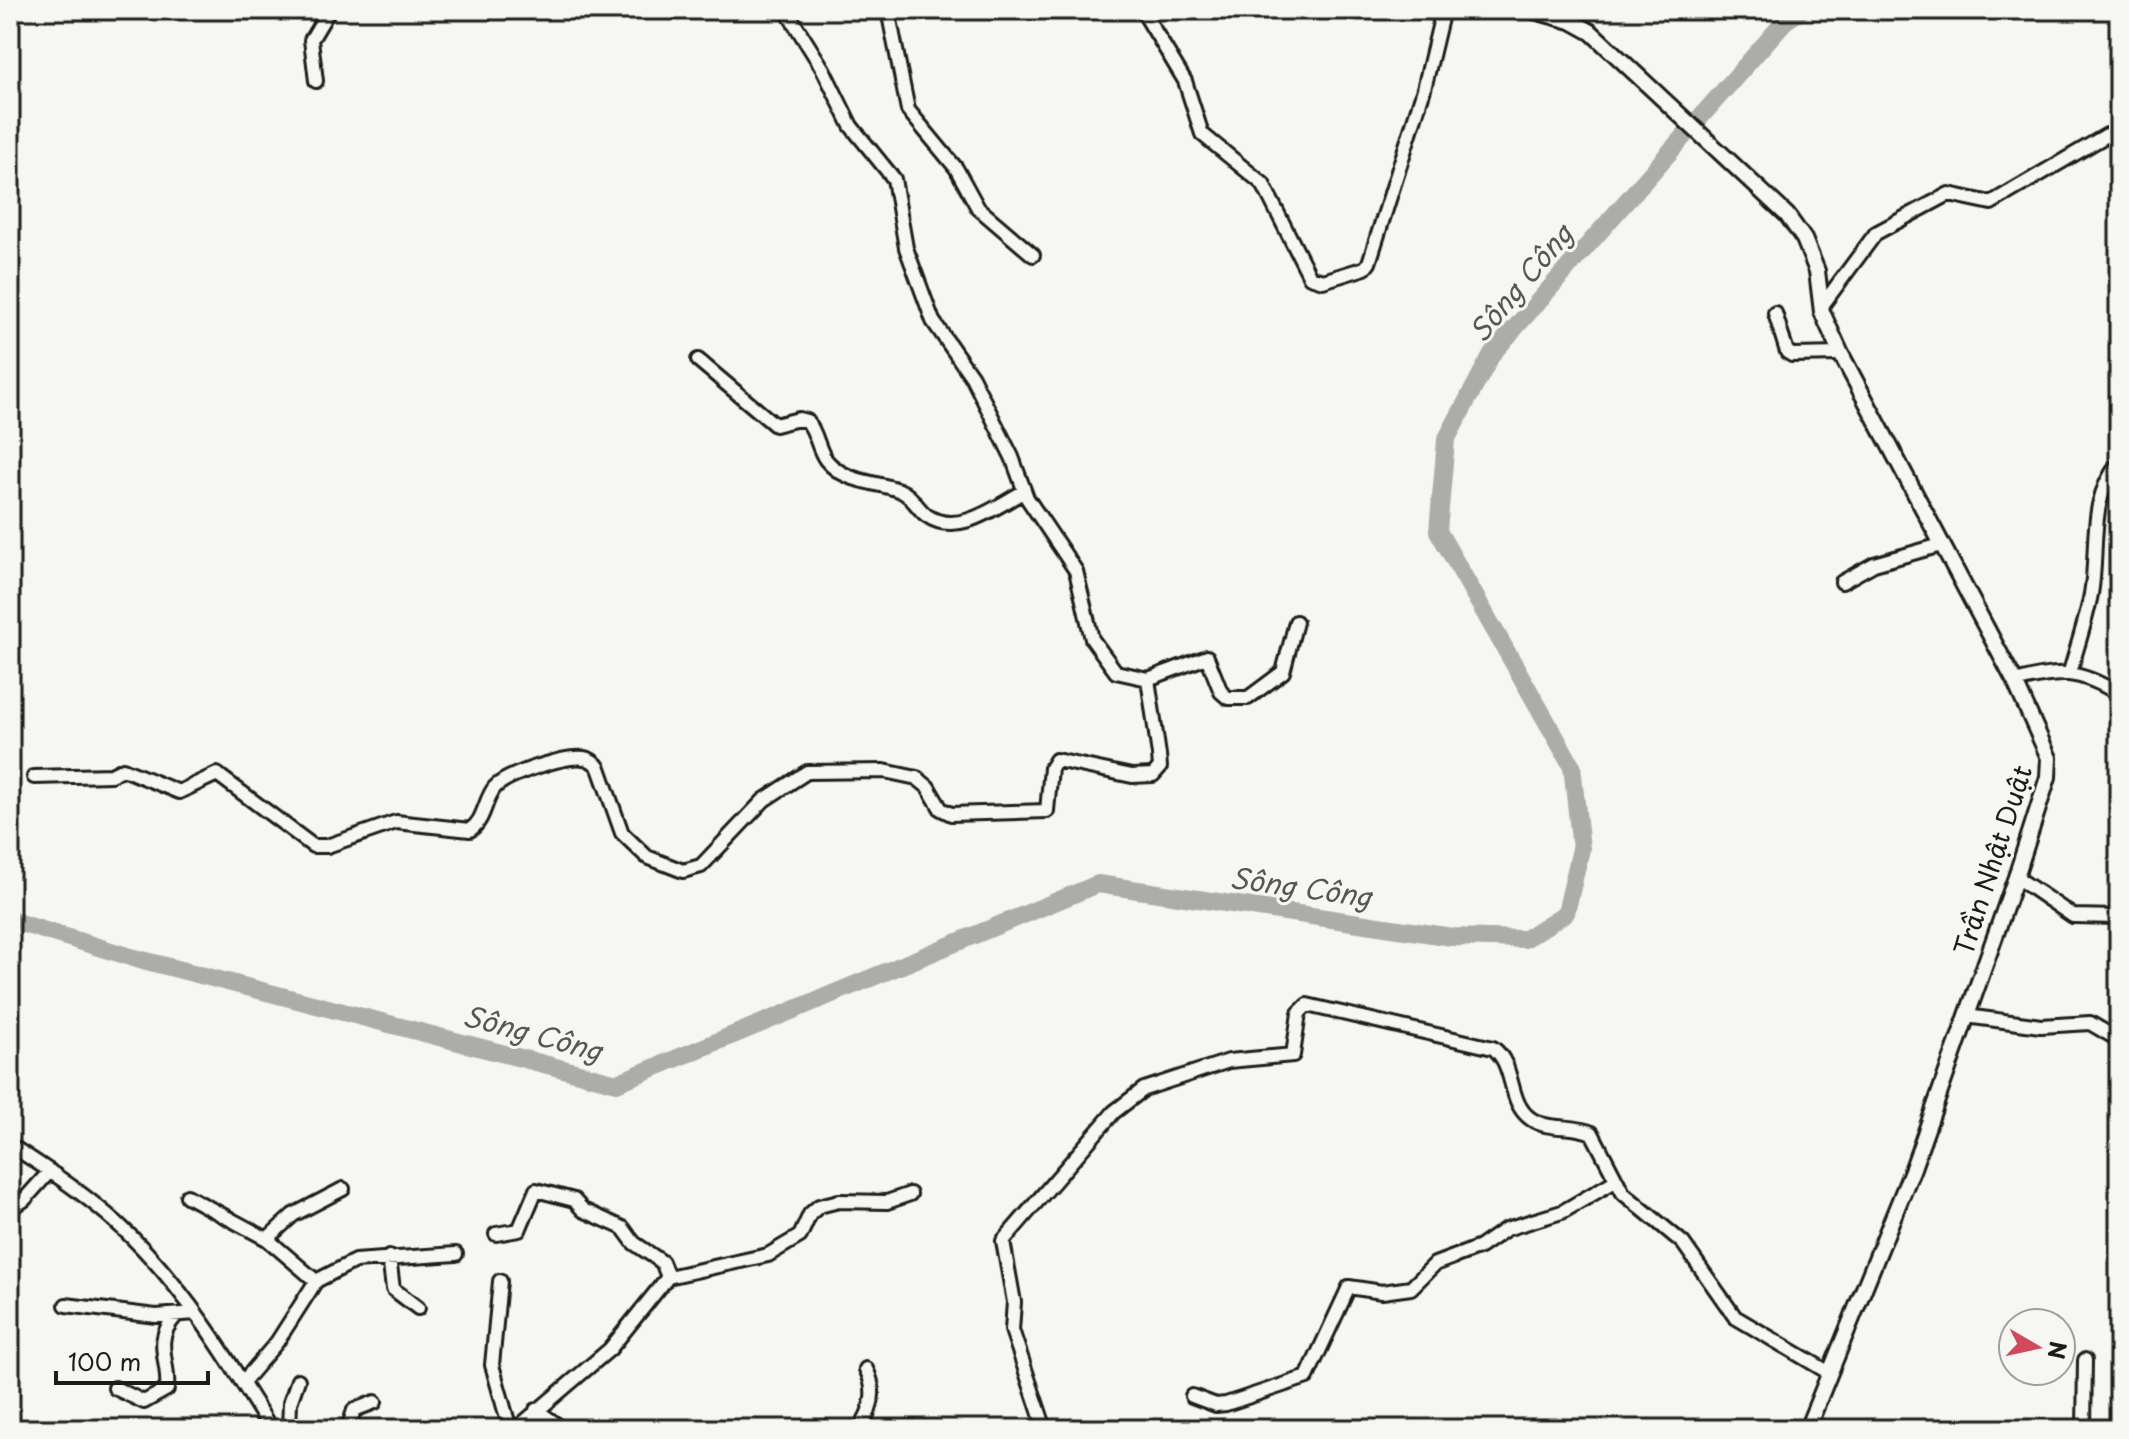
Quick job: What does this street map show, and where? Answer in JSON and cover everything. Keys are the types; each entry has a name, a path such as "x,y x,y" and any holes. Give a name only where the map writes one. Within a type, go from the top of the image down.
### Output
{"main road":[{"name":"Trần Nhật Duật","path":"1531,10 1571,21 1591,32 1787,215 1804,239 1817,271 1821,307 1841,354 2015,682 2049,758 2048,777 2016,877 1913,1168 1808,1426"}],"street":[{"path":"316,81 311,40 329,10"},
{"path":"786,10 823,69 851,126 894,179 906,248 933,321 972,377 1012,457 1023,492 1076,571 1092,639 1116,672 1148,679 1207,657 1221,692 1228,698 1248,698 1283,672 1296,622"},
{"path":"888,10 908,110 950,160 978,208 1033,255"},
{"path":"1142,10 1185,81 1202,134 1263,184 1310,277 1323,281 1365,268 1369,263 1424,89 1443,10"},
{"path":"1821,307 1876,233 1949,194 1991,203 2107,135"},
{"path":"1775,313 1787,352 1792,355 1841,354"},
{"path":"698,360 775,425 799,419 807,421 820,450 834,466 866,484 903,492 926,515 938,521 966,521 1023,492"},
{"path":"2070,672 2091,596 2097,513 2107,480 2119,463"},
{"path":"1842,582 1884,561 1941,545"},
{"path":"2015,682 2051,673 2070,672 2098,681 2119,694"},
{"path":"34,777 111,775 123,769 179,792 217,774 313,846 327,846 396,822 470,830 479,822 489,795 505,779 581,757 594,761 599,768 622,833 647,857 683,871 701,866 764,800 791,779 807,772 884,771 917,778 928,787 941,809 951,814 1047,811 1051,768 1056,760 1123,775 1153,775 1160,767 1148,679"},
{"path":"2016,877 2073,916 2119,917"},
{"path":"1045,1429 1014,1335 1014,1302 1003,1241 1114,1112 1144,1089 1229,1061 1293,1055 1299,1013 1307,1005 1493,1048 1505,1061 1523,1111 1540,1123 1592,1133 1615,1181 1632,1204 1683,1243 1735,1317 1828,1372"},
{"path":"1966,1016 2041,1026 2090,1023 2119,1040"},
{"path":"10,1145 50,1171 118,1224 196,1313 271,1429"},
{"path":"10,1209 24,1200 50,1171"},
{"path":"1192,1396 1216,1405 1226,1404 1300,1381 1312,1370 1349,1287 1382,1292 1411,1288 1435,1264 1480,1247 1506,1229 1562,1212 1615,1181"},
{"path":"267,1239 293,1215 343,1189"},
{"path":"496,1234 519,1230 536,1190 574,1200 583,1210 623,1228 634,1243 662,1262 668,1277"},
{"path":"500,1281 492,1365 513,1429 610,1349 668,1277 768,1255 800,1236 810,1214 819,1206 839,1201 887,1202 910,1194"},
{"path":"187,1196 267,1239 316,1281"},
{"path":"243,1382 277,1342 316,1281 355,1261 456,1254"},
{"path":"389,1257 393,1289 418,1308"},
{"path":"66,1305 175,1317 196,1313"},
{"path":"115,1388 144,1402 167,1389 168,1377 161,1344 166,1326 175,1317"},
{"path":"2084,1429 2085,1360"},
{"path":"859,1429 873,1397 873,1384 866,1369"},
{"path":"289,1429 290,1403 298,1380"},
{"path":"348,1429 354,1410 375,1402"},
{"path":"536,1410 563,1429"},
{"path":"1808,1426 1827,1429"},
{"path":"911,1429 926,1429"}],"waterway":[{"name":"Sông Công","path":"10,920 131,957 617,1083 1098,884 1452,937 1525,939 1566,913 1581,849 1572,766 1438,531 1446,440 1492,354 1785,21 1802,10"}]}
